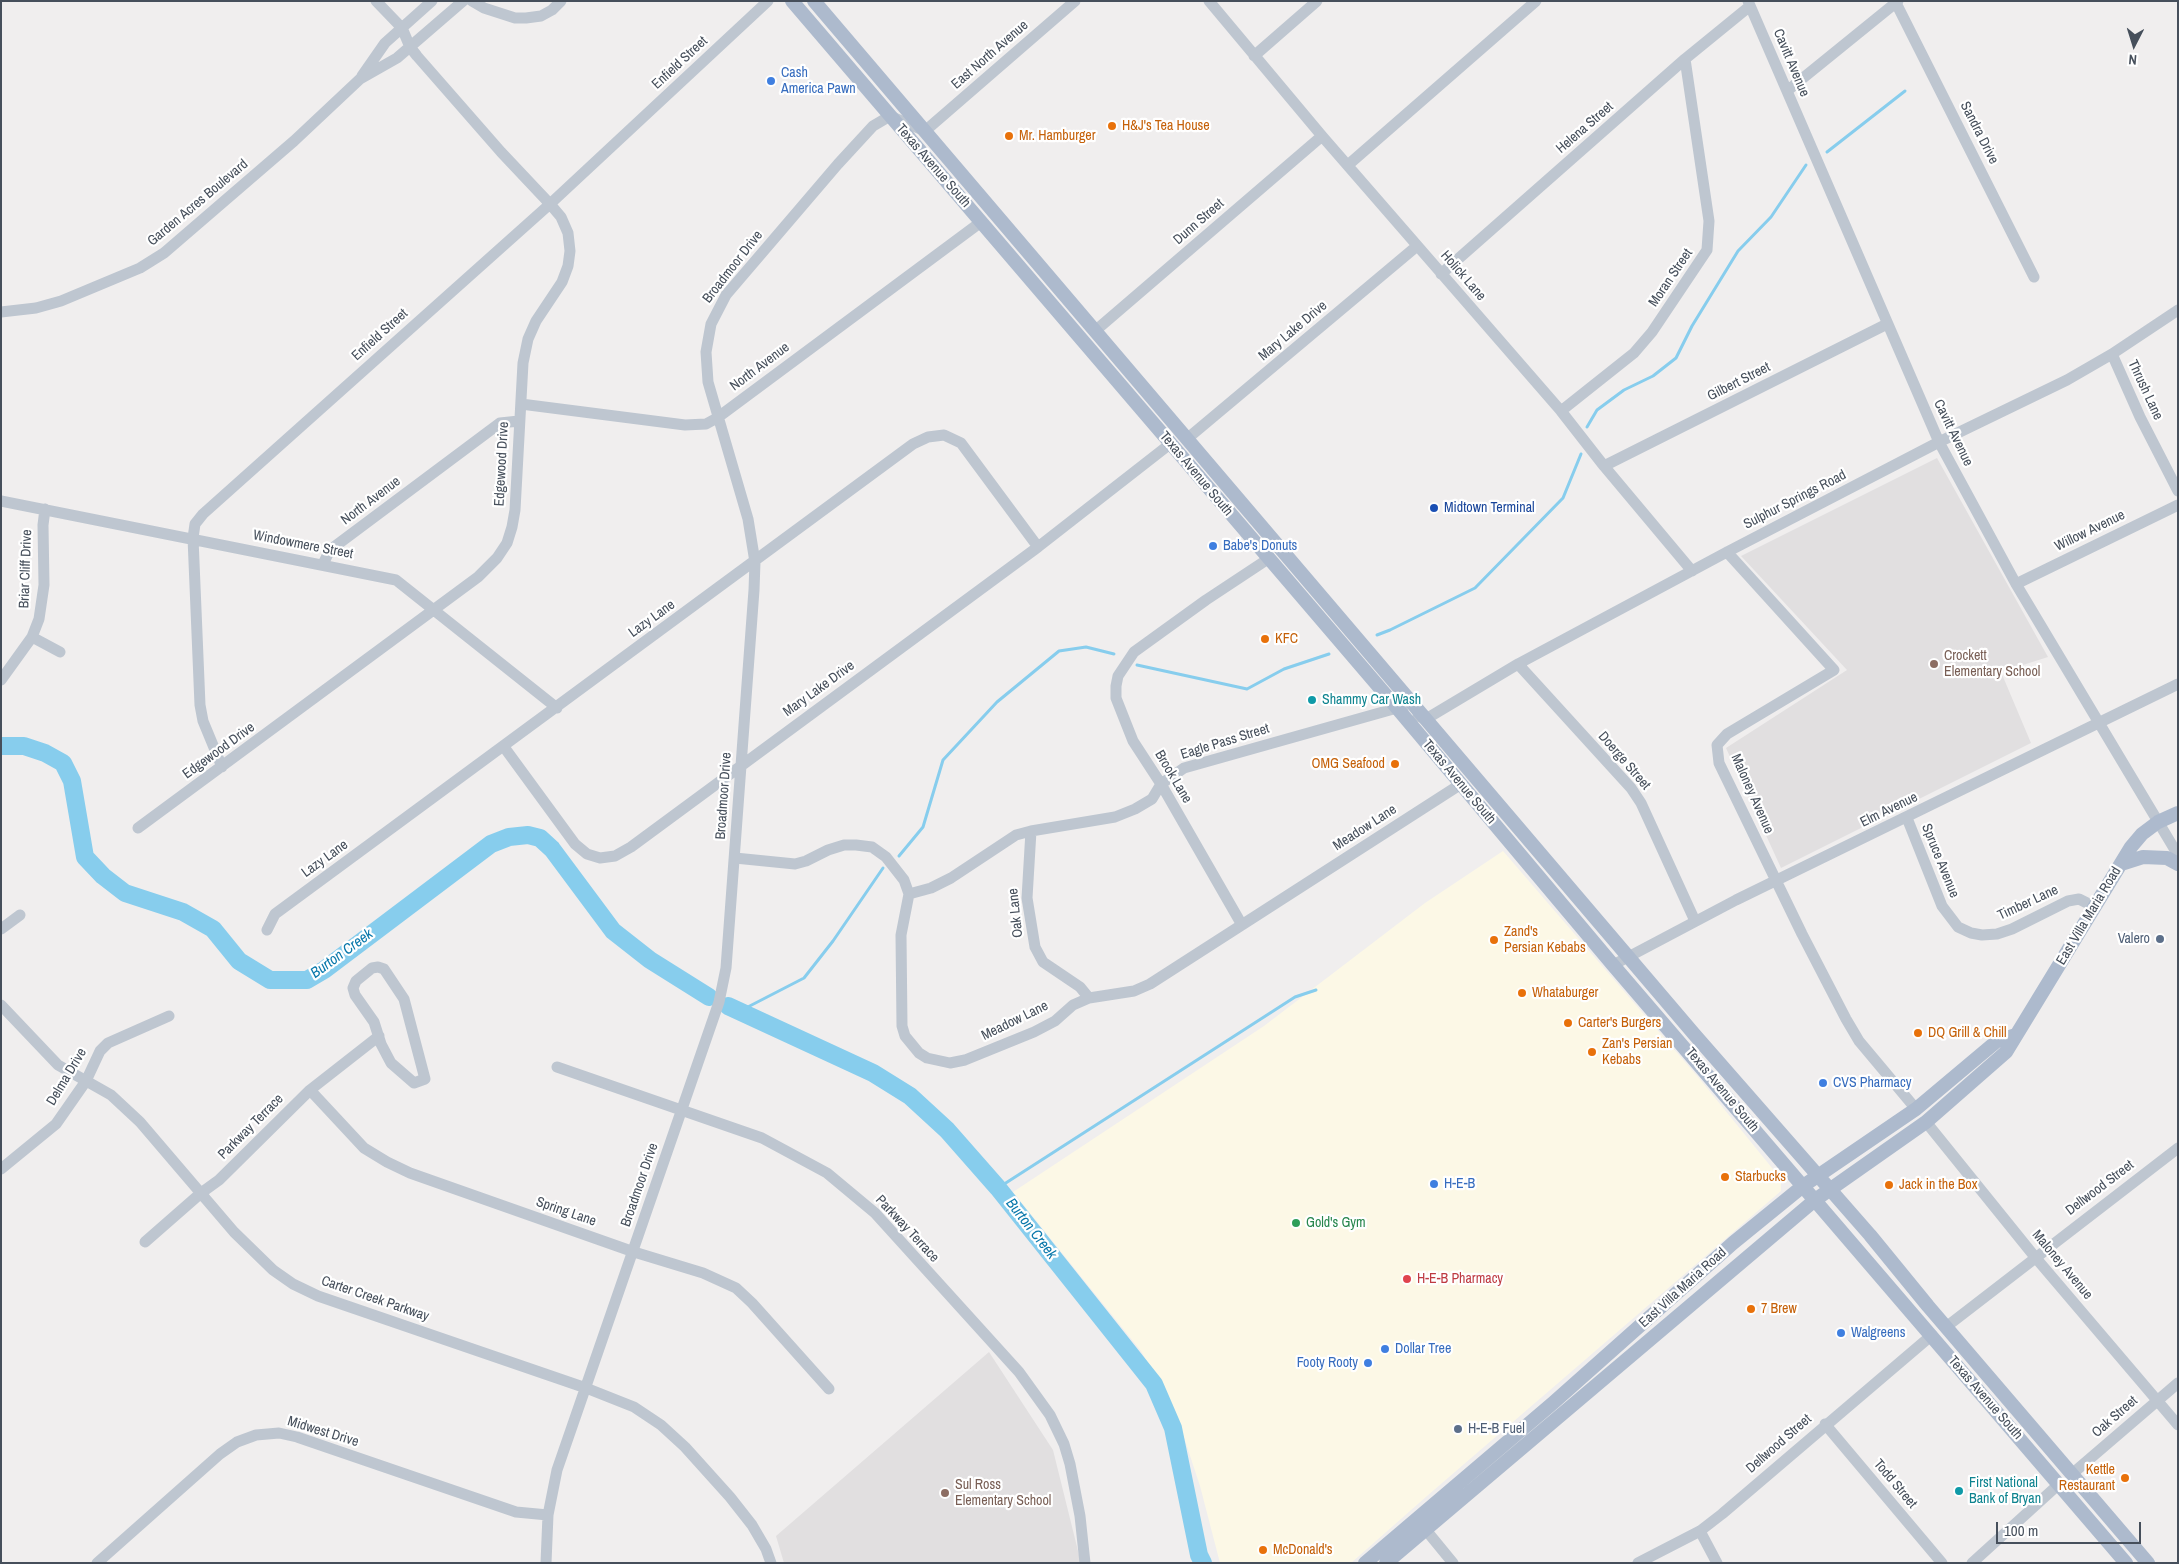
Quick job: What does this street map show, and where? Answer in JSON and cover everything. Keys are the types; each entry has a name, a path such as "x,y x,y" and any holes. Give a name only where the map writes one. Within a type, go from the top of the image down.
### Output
{"main road":[{"name":"Texas Avenue South","path":"792,1 1397,708 1802,1186 2126,1563"},
{"name":"Texas Avenue South","path":"814,1 1694,1034 1818,1175 2148,1563"},
{"path":"1098,358 1110,362 1175,436 1181,439 1188,438"},
{"name":"East Villa Maria Road","path":"1366,1563 1421,1524 1829,1188 1926,1122 2006,1052 2131,847 2142,834 2158,822 2178,813"},
{"path":"2121,864 2143,857 2167,858 2178,864"},
{"name":"East Villa Maria Road","path":"1386,1563 1421,1524 1540,1414 1733,1243 1802,1186 1916,1110 1997,1041 2016,1035"}],"street":[{"name":"Edgewood Drive","path":"138,828 435,610 490,567 507,543 514,510 522,363 528,338 536,321 562,282 570,251 568,233 561,217 501,152 410,47 402,28 376,1"},
{"name":"Garden Acres Boulevard","path":"360,79 377,52 432,1"},
{"name":"Garden Acres Boulevard","path":"1,312 36,308 61,301 140,268 164,253 294,141 360,79 397,58 462,1"},
{"path":"472,1 484,8 515,18 541,16 552,10 561,1"},
{"name":"Enfield Street","path":"222,768 203,721 200,705 193,538 195,524 203,514 550,204 768,1"},
{"name":"East North Avenue","path":"925,131 1075,1"},
{"name":"Holick Lane","path":"1209,1 1322,136 1561,411 1604,466 1692,570"},
{"path":"1254,56 1317,1"},
{"path":"1348,165 1536,1"},
{"path":"1786,91 1897,2"},
{"name":"Sandra Drive","path":"1897,2 2034,277"},
{"name":"Cavitt Avenue","path":"1749,4 1939,442 2016,584 2178,855"},
{"name":"Helena Street","path":"1441,274 1749,4"},
{"path":"450,13 470,8 484,8"},
{"name":"Moran Street","path":"1561,411 1634,353 1652,332 1707,250 1709,221 1685,59"},
{"path":"890,116 925,131"},
{"name":"Broadmoor Drive","path":"546,1563 548,1515 557,1470 634,1252 724,980 735,858 755,562 748,519 717,418 707,372 706,352 708,333 720,305 838,164 873,126 890,116"},
{"name":"Dunn Street","path":"1095,331 1322,136"},
{"name":"North Avenue","path":"521,404 685,425 706,424 717,418 981,222"},
{"name":"Mary Lake Drive","path":"1188,438 1417,246"},
{"name":"Sulphur Springs Road","path":"1426,719 1518,664 1692,570 1939,442 2067,380 2112,354 2178,310"},
{"name":"Gilbert Street","path":"1604,466 1887,324"},
{"name":"Thrush Lane","path":"2112,354 2140,417 2178,491"},
{"name":"North Avenue","path":"324,564 330,550 500,423 519,421"},
{"name":"Lazy Lane","path":"267,930 275,914 913,444 936,435 944,435 961,442 1038,547"},
{"name":"Mary Lake Drive","path":"504,747 575,844 587,854 600,858 615,856 631,847 1038,547 1170,444"},
{"name":"Windowmere Street","path":"1,501 324,564 396,580 557,708"},
{"name":"Willow Avenue","path":"2016,584 2178,505"},
{"name":"Briar Cliff Drive","path":"1,680 32,636 42,601 45,509"},
{"name":"Maloney Avenue","path":"1727,552 1834,670 1727,734 1717,744 1719,764 1846,1019 1859,1041 1916,1110"},
{"name":"Brook Lane","path":"1242,925 1161,784 1133,742 1116,698 1118,676 1134,652 1206,600 1268,559"},
{"path":"32,636 60,652"},
{"name":"Doerge Street","path":"1518,664 1631,788 1641,803 1695,921"},
{"name":"Elm Avenue","path":"1614,965 1776,880 1907,818 2178,684"},
{"path":"1397,708 1426,719"},
{"name":"Eagle Pass Street","path":"909,894 931,888 951,878 1016,835 1115,817 1134,809 1152,799 1161,784 1184,768 1397,708"},
{"name":"Meadow Lane","path":"909,894 901,935 902,1026 904,1036 910,1044 927,1058 950,1064 965,1060 1034,1032 1055,1020 1073,1006 1089,998 1134,991 1150,984 1461,784"},
{"name":"Spruce Avenue","path":"1907,818 1942,906 1958,927 1971,933"},
{"name":"Oak Lane","path":"1031,831 1027,898 1035,947 1043,962 1080,987 1089,998"},
{"path":"735,858 795,864 844,845 872,847 896,868 904,880 909,894"},
{"name":"Timber Lane","path":"1971,933 1982,935 1997,934 2012,929 2068,901 2079,899 2095,907"},
{"path":"1,929 20,915"},
{"path":"378,967 384,969 404,999 425,1079 414,1084 402,1074 391,1063 378,1036 374,1022 355,995 353,988 356,980 372,968 378,967"},
{"name":"Carter Creek Parkway","path":"1,1005 58,1065 111,1095 140,1122 254,1253 273,1270 293,1284 318,1296 586,1388 634,1407 661,1425 685,1447 730,1498 752,1525 766,1549 771,1563"},
{"name":"Delma Drive","path":"1,1169 56,1124 86,1081 100,1052 108,1043 169,1016"},
{"name":"Parkway Terrace","path":"145,1242 201,1193 219,1180 310,1090 378,1036"},
{"name":"Parkway Terrace","path":"557,1067 762,1138 827,1173 875,1213 1019,1372 1050,1415 1064,1444 1070,1464 1080,1516 1084,1563"},
{"name":"Spring Lane","path":"310,1090 364,1148 386,1162 410,1173 634,1252 703,1273 736,1288 752,1303 829,1389"},
{"name":"Maloney Avenue","path":"1926,1122 2035,1257 2178,1425"},
{"name":"Dellwood Street","path":"1946,1327 2178,1148"},
{"name":"Dellwood Street","path":"1638,1563 1700,1531 1932,1335"},
{"name":"Oak Street","path":"2072,1474 2178,1383"},
{"name":"Todd Street","path":"1826,1424 1942,1563"},
{"name":"Midwest Drive","path":"97,1563 220,1454 237,1442 256,1435 279,1433 297,1437 516,1512 548,1515"},
{"path":"1975,1562 2059,1484"},
{"path":"1421,1524 1453,1563"},
{"path":"1700,1531 1717,1563"}],"shaded area":[{"name":"Crockett Elementary School","path":"1937,458 2048,657 2001,672 2031,743 1781,868 1726,748 1847,670 1741,556"},
{"path":"1503,851 1698,1077 1781,1179 1781,1191 1351,1563 1220,1563 1200,1486 1175,1410 1141,1351 1013,1192 1264,1026 1425,903"},
{"name":"Sul Ross Elementary School","path":"989,1352 1053,1450 1081,1563 784,1563 776,1536"}],"waterway":[{"path":"1827,152 1905,91"},
{"path":"1587,427 1597,410 1624,390 1653,376 1676,358 1692,326 1738,251 1771,217 1806,165"},
{"path":"1377,635 1475,588 1563,498 1581,454"},
{"path":"899,856 923,827 943,760 997,702 1059,651 1086,647 1114,654"},
{"path":"1137,665 1247,689 1284,669 1329,654"},
{"name":"Burton Creek","path":"1,746 24,746 45,753 63,763 72,781 85,857 103,876 125,893 183,912 213,929 239,961 270,980 307,980 324,970 491,844 509,837 528,835 540,838 552,849 613,931 650,960 709,997"},
{"path":"740,1011 804,978 833,941 883,868"},
{"path":"998,1188 1295,997 1316,990"},
{"name":"Burton Creek","path":"728,1006 873,1073 910,1096 947,1130 998,1188 1154,1384 1173,1428 1199,1555 1203,1563"}],"place":[{"name":"Cash America Pawn","path":"771,81"},
{"name":"H&J's Tea House","path":"1112,126"},
{"name":"Mr. Hamburger","path":"1009,136"},
{"name":"Midtown Terminal","path":"1434,508"},
{"name":"Babe's Donuts","path":"1213,546"},
{"name":"KFC","path":"1265,639"},
{"name":"Crockett Elementary School","path":"1934,664"},
{"name":"Shammy Car Wash","path":"1312,700"},
{"name":"OMG Seafood","path":"1395,764"},
{"name":"Valero","path":"2160,939"},
{"name":"Zand's Persian Kebabs","path":"1494,940"},
{"name":"Whataburger","path":"1522,993"},
{"name":"Carter's Burgers","path":"1568,1023"},
{"name":"DQ Grill & Chill","path":"1918,1033"},
{"name":"Zan's Persian Kebabs","path":"1592,1052"},
{"name":"CVS Pharmacy","path":"1823,1083"},
{"name":"Starbucks","path":"1725,1177"},
{"name":"H-E-B","path":"1434,1184"},
{"name":"Jack in the Box","path":"1889,1185"},
{"name":"Gold's Gym","path":"1296,1223"},
{"name":"H-E-B Pharmacy","path":"1407,1279"},
{"name":"7 Brew","path":"1751,1309"},
{"name":"Walgreens","path":"1841,1333"},
{"name":"Dollar Tree","path":"1385,1349"},
{"name":"Footy Rooty","path":"1368,1363"},
{"name":"H-E-B Fuel","path":"1458,1429"},
{"name":"Kettle Restaurant","path":"2125,1478"},
{"name":"First National Bank of Bryan","path":"1959,1491"},
{"name":"Sul Ross Elementary School","path":"945,1493"},
{"name":"McDonald's","path":"1263,1550"}]}
